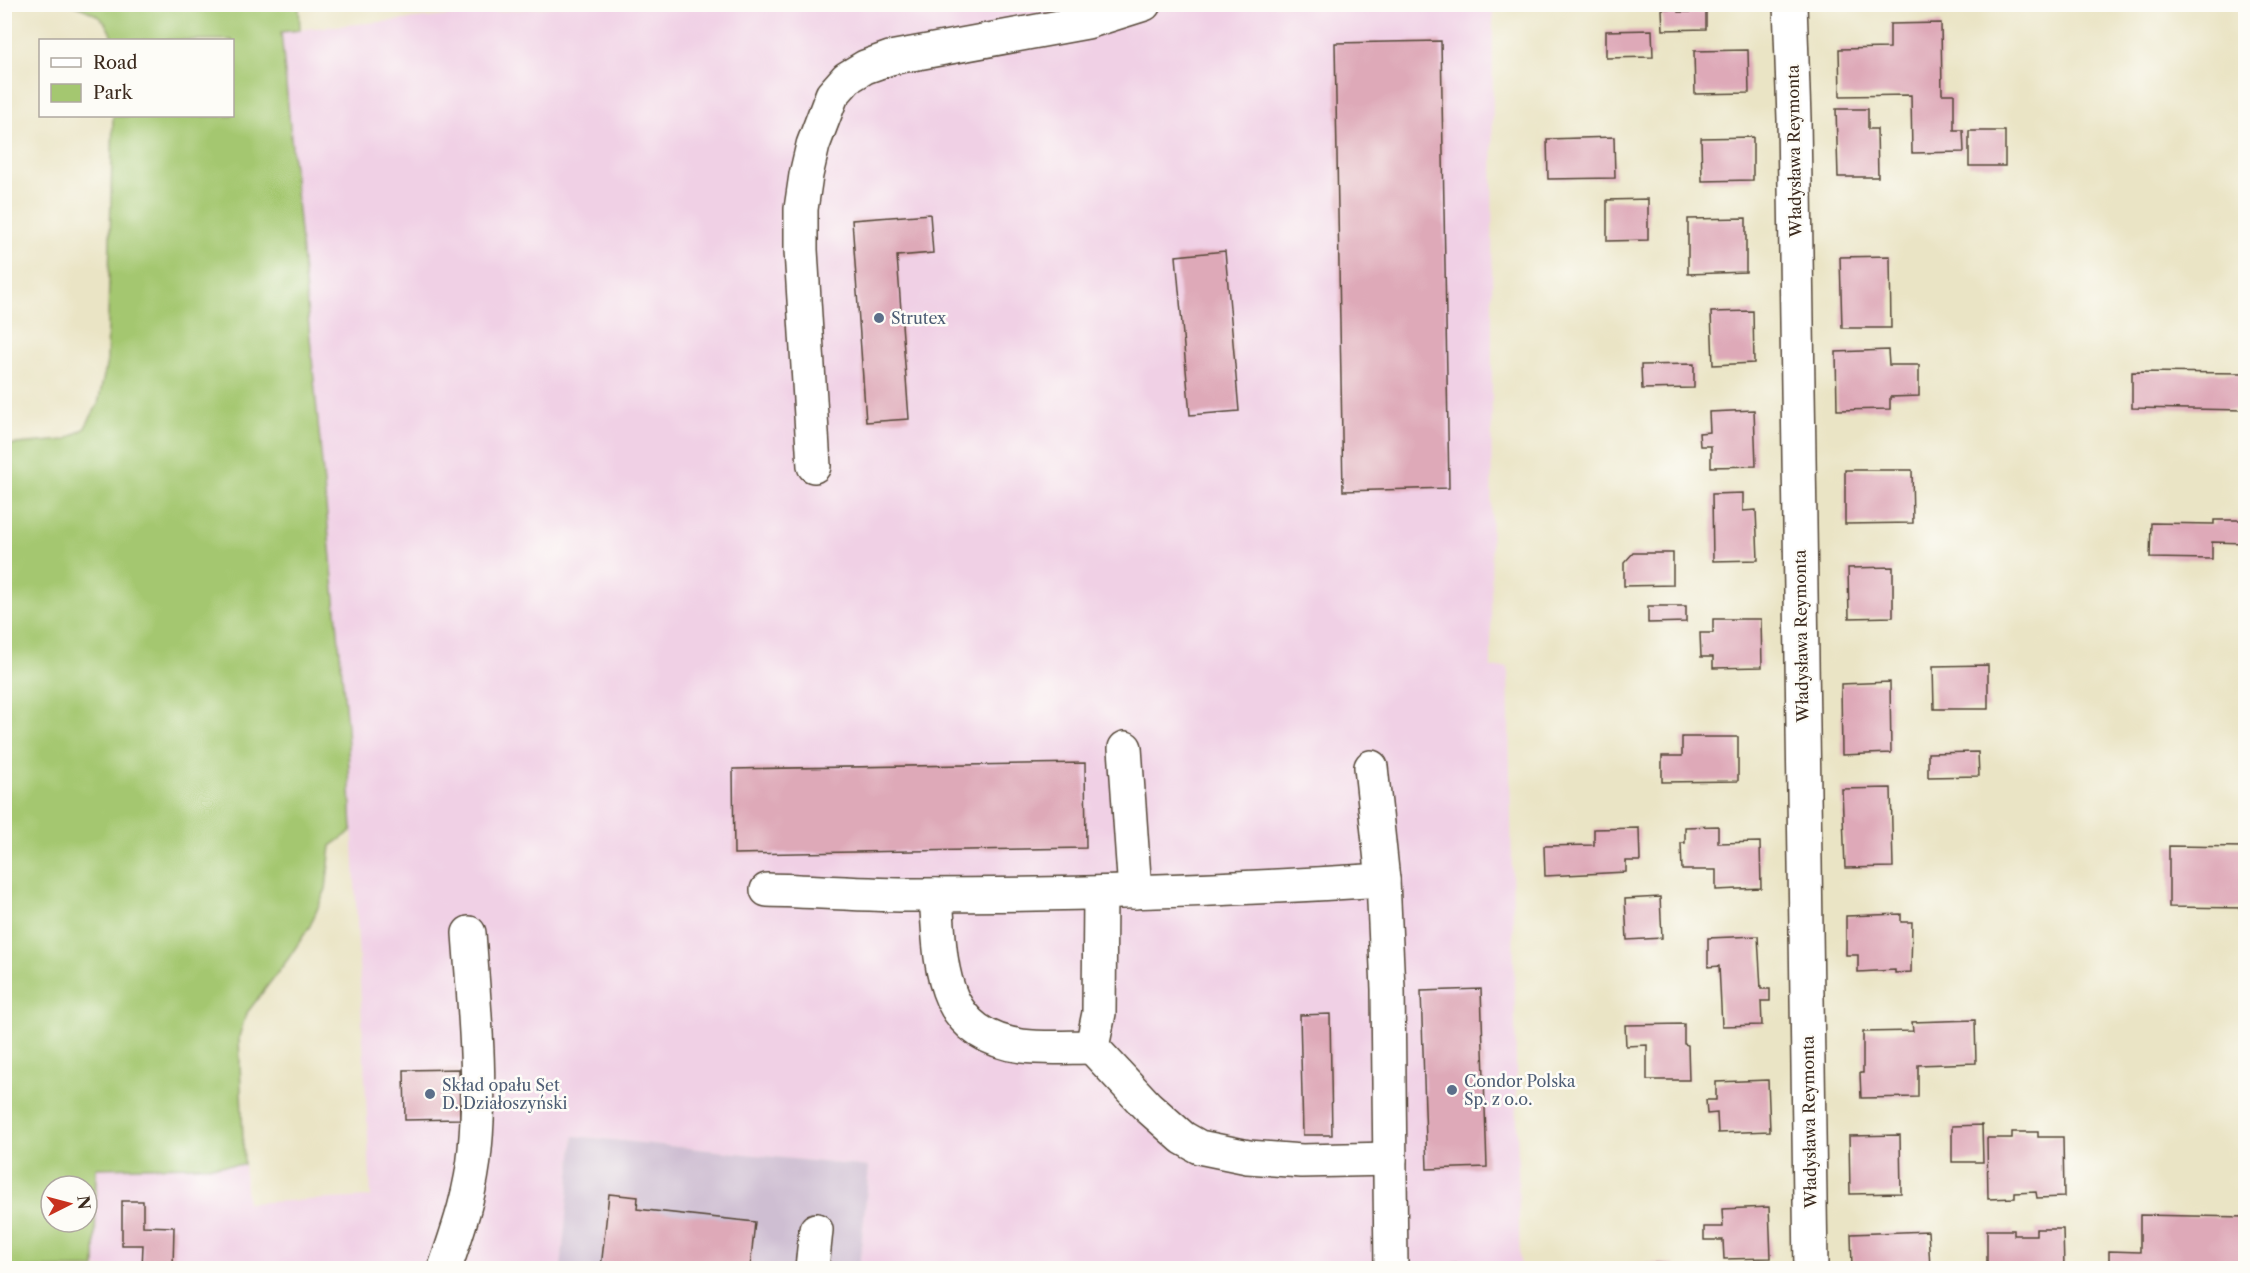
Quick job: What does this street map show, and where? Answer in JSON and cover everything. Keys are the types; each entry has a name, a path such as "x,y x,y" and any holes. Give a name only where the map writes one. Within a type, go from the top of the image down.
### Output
{"street":[{"path":"814,466 801,250 801,209 813,145 832,95 847,78 864,67 890,58 1087,22 1144,4"},
{"name":"Władysława Reymonta","path":"1790,4 1794,119 1811,1269"},
{"path":"1125,748 1135,892"},
{"path":"1371,767 1383,880 1388,989 1390,1269"},
{"path":"767,890 936,895 1100,893 1240,889 1383,880"},
{"path":"1092,1047 1099,1013 1100,893"},
{"path":"936,895 943,975 954,1003 971,1026 990,1037 1009,1043 1038,1047 1092,1047 1147,1106 1183,1138 1199,1147 1248,1157 1302,1161 1389,1159"},
{"path":"445,1269 467,1198 475,1149 478,1057 469,933"},
{"path":"812,1269 816,1230"}],"shaded area":[{"path":"579,4 1493,5 1491,668 1508,667 1520,1268 859,1268 869,1167 574,1136 561,1268 95,1268 95,1234 99,1234 99,1174 95,1174 95,1168 244,1165 247,1203 371,1197 347,727 281,31"},
{"path":"574,1136 869,1167 859,1268 561,1268"}],"green space":[{"path":"73,5 299,5 300,30 281,32 347,727 352,831 331,846 326,889 310,926 246,1014 239,1037 244,1165 96,1168 96,1174 39,1174 39,1234 95,1234 95,1268 5,1268 5,445 65,440 84,429 98,404 107,361 113,117 234,117 234,39 113,39 107,26 99,17"}],"building":[{"path":"1678,8 1678,12 1706,12 1706,29 1663,30 1662,9"},
{"path":"1941,23 1942,94 1954,94 1954,130 1963,130 1964,152 1912,153 1911,95 1840,96 1839,49 1890,48 1890,24"},
{"path":"1652,30 1653,57 1606,58 1606,31"},
{"path":"1441,41 1449,488 1343,491 1335,43"},
{"path":"1748,50 1749,93 1695,94 1694,51"},
{"path":"1836,109 1868,109 1868,129 1877,129 1878,177 1838,177"},
{"path":"1969,131 2005,131 2005,166 1969,166"},
{"path":"1614,137 1615,178 1548,179 1547,139"},
{"path":"1753,137 1753,180 1702,181 1701,138"},
{"path":"1648,199 1648,240 1607,241 1607,200"},
{"path":"930,214 933,253 897,256 909,419 866,422 852,220"},
{"path":"1746,218 1746,272 1688,274 1688,219"},
{"path":"1225,251 1239,411 1190,415 1176,256"},
{"path":"1890,256 1891,328 1842,328 1840,257"},
{"path":"1753,311 1754,363 1713,365 1711,312"},
{"path":"1888,350 1889,365 1919,365 1919,396 1890,397 1890,409 1837,410 1836,352"},
{"path":"1694,364 1694,388 1642,389 1641,365"},
{"path":"2132,372 2246,373 2246,410 2132,408"},
{"path":"1754,410 1756,466 1711,467 1711,446 1700,446 1699,433 1710,432 1709,412"},
{"path":"1845,470 1912,470 1913,523 1845,524"},
{"path":"1743,493 1743,511 1756,510 1758,560 1713,561 1712,494"},
{"path":"2214,520 2246,520 2246,543 2212,542 2212,559 2150,558 2151,523 2214,524"},
{"path":"1633,553 1673,553 1673,585 1624,586 1624,563"},
{"path":"1893,567 1893,617 1849,618 1848,568"},
{"path":"1648,606 1686,606 1686,622 1648,623"},
{"path":"1713,619 1761,619 1762,667 1713,668 1713,657 1701,657 1700,633 1713,633"},
{"path":"1988,665 1988,709 1934,709 1933,666"},
{"path":"1890,682 1891,753 1842,755 1841,684"},
{"path":"1682,737 1738,737 1738,781 1662,782 1662,756 1682,756"},
{"path":"1978,752 1979,776 1928,777 1928,753"},
{"path":"1085,763 1086,848 734,854 733,769"},
{"path":"1891,788 1893,867 1845,868 1842,789"},
{"path":"1718,826 1718,843 1760,842 1761,888 1716,890 1716,870 1682,870 1681,843 1685,843 1685,827"},
{"path":"1639,828 1640,861 1626,861 1626,872 1545,876 1544,846 1594,845 1594,829"},
{"path":"2169,846 2246,847 2246,908 2169,907"},
{"path":"1660,897 1662,938 1627,940 1625,899"},
{"path":"1901,914 1901,922 1912,922 1911,972 1895,973 1895,970 1858,972 1858,955 1846,955 1846,916"},
{"path":"1758,936 1761,989 1770,989 1770,1001 1761,1001 1762,1025 1722,1026 1719,966 1708,967 1708,938"},
{"path":"1481,989 1487,1167 1427,1169 1421,991"},
{"path":"1330,1014 1332,1135 1303,1135 1300,1015"},
{"path":"1975,1020 1976,1063 1918,1065 1918,1097 1861,1098 1863,1032 1913,1031 1912,1022"},
{"path":"1684,1024 1684,1044 1688,1045 1689,1080 1647,1080 1647,1045 1626,1046 1625,1025"},
{"path":"459,1069 460,1119 405,1120 404,1070"},
{"path":"1768,1080 1770,1131 1718,1133 1717,1113 1707,1114 1706,1100 1716,1100 1716,1082"},
{"path":"1982,1125 1983,1162 1952,1162 1952,1126"},
{"path":"2012,1132 2038,1132 2038,1137 2063,1137 2064,1197 2037,1198 2036,1192 2015,1193 2015,1198 1988,1199 1987,1138 2012,1138"},
{"path":"1900,1135 1901,1193 1850,1194 1849,1136"},
{"path":"609,1194 638,1197 637,1209 755,1222 750,1268 601,1268"},
{"path":"122,1201 143,1201 143,1226 174,1227 173,1268 142,1268 143,1245 122,1245"},
{"path":"1769,1207 1771,1258 1724,1259 1723,1240 1704,1240 1704,1227 1723,1227 1722,1209"},
{"path":"2140,1215 2246,1217 2246,1268 2109,1268 2109,1251 2140,1252"},
{"path":"2036,1229 2063,1229 2064,1268 1987,1268 1987,1230 2014,1230 2014,1235 2036,1235"},
{"path":"1928,1231 1930,1268 1852,1268 1851,1234"},
{"path":"1491,1263 1491,1268 1434,1268 1434,1264"},
{"path":"1638,1263 1674,1264 1674,1268 1638,1268"}],"place":[{"name":"Strutex","path":"879,318"},
{"name":"Condor Polska Sp. z o.o.","path":"1452,1090"},
{"name":"Skład opału Set D. Działoszyński","path":"430,1094"}]}
